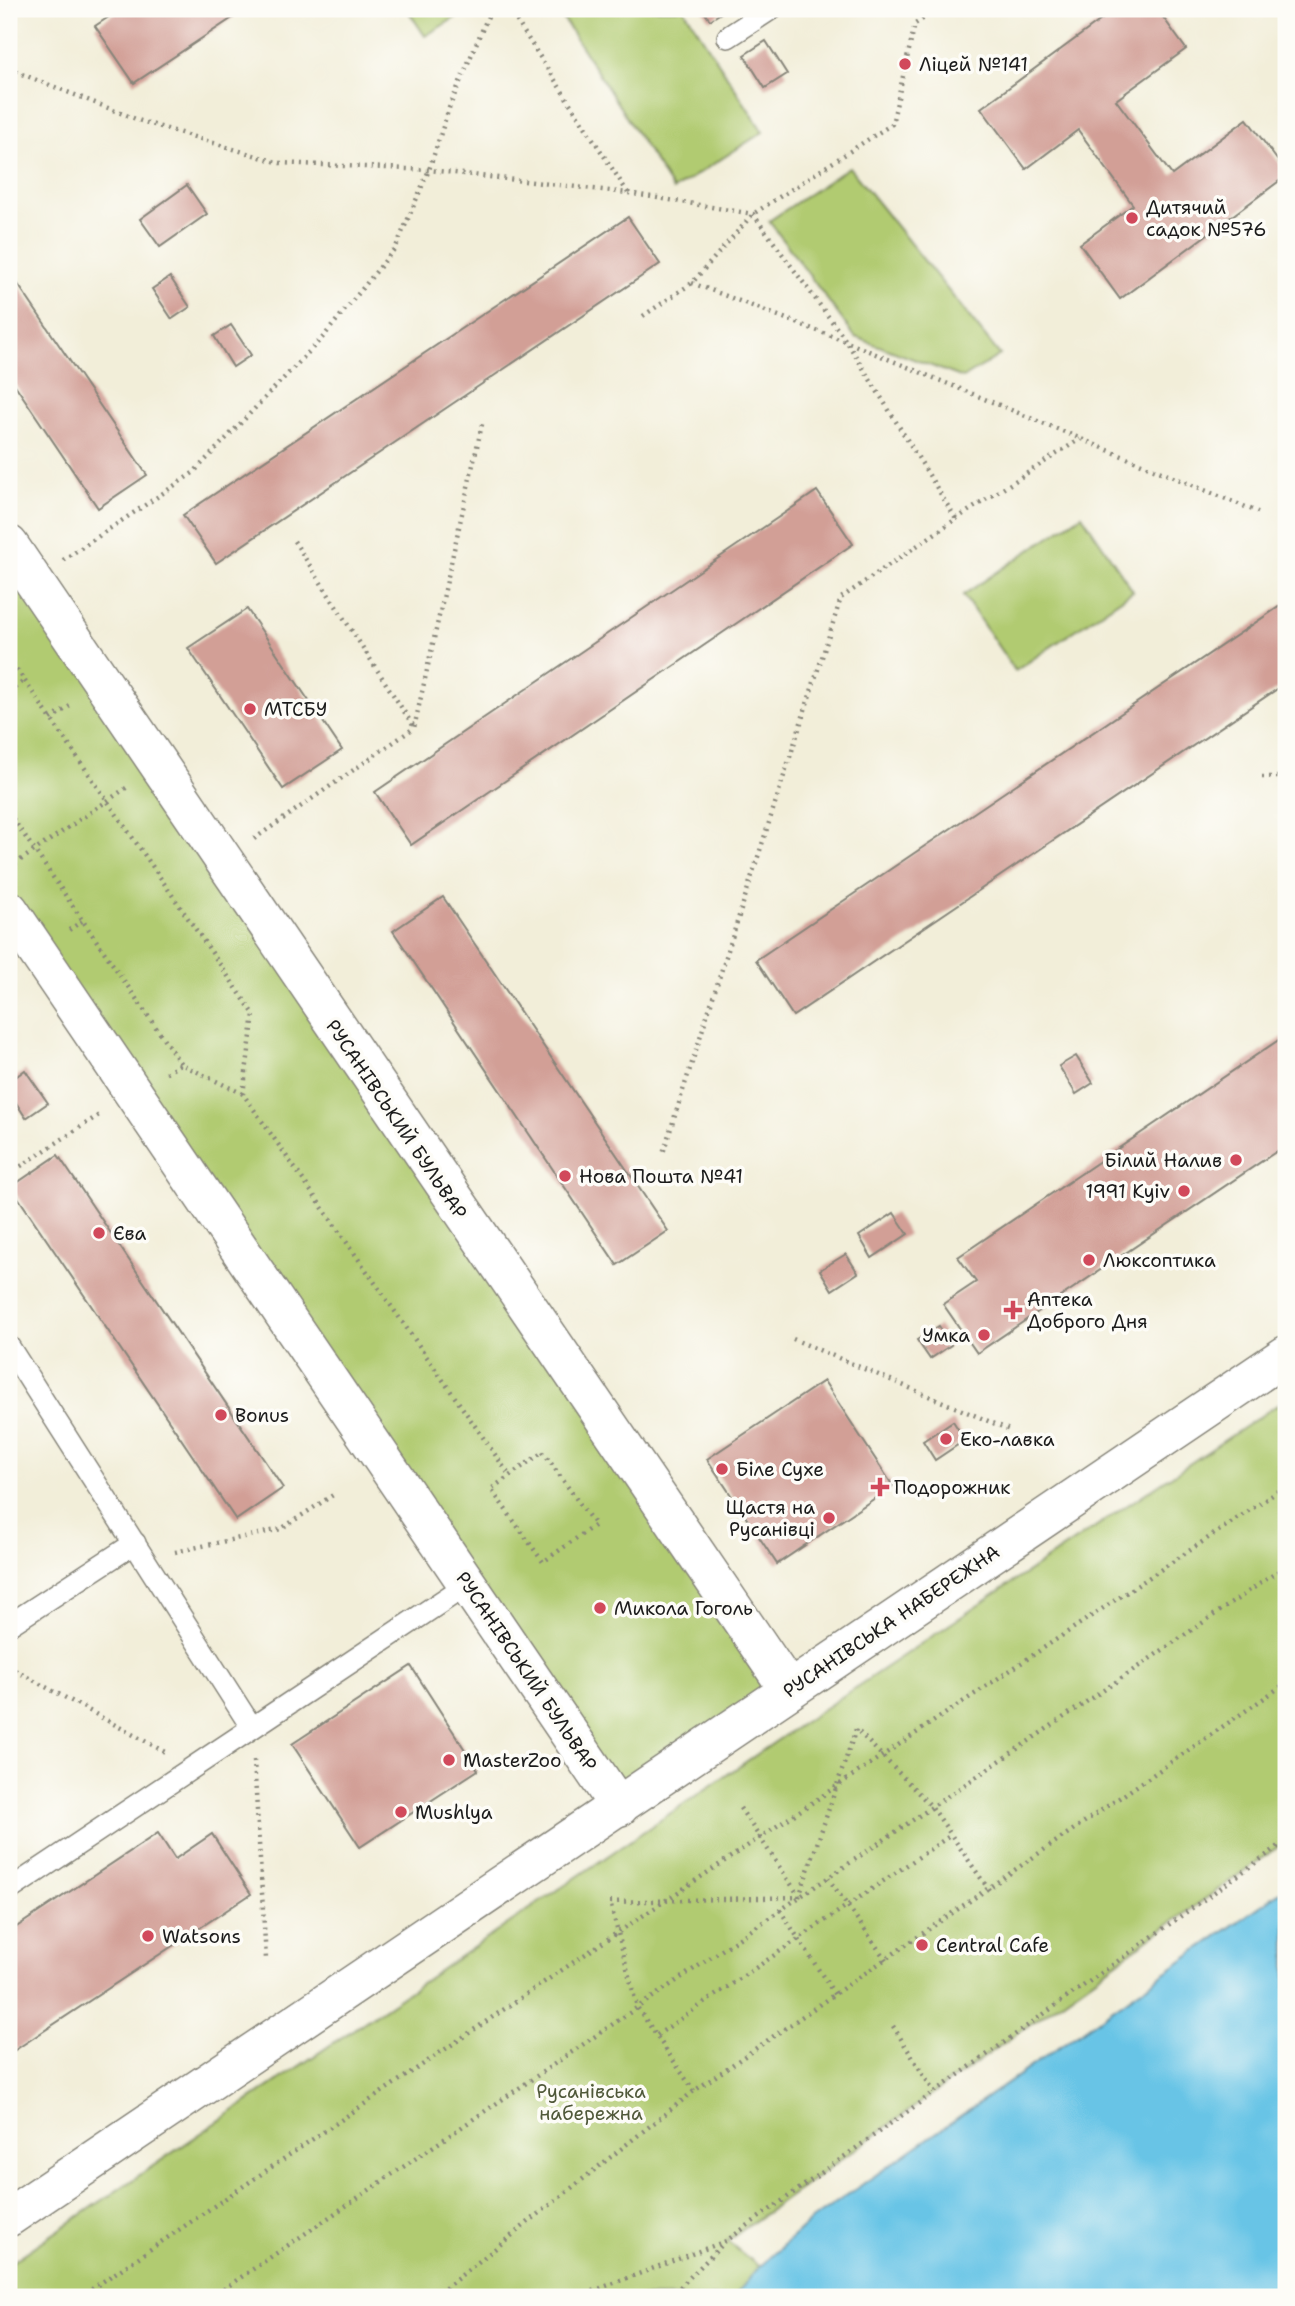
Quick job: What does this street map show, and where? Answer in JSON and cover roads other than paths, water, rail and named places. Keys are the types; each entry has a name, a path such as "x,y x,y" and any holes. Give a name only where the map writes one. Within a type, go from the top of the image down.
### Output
{"street":[{"name":"РУСАНІВСЬКИЙ БУЛЬВАР","path":"9,545 789,1690"},
{"name":"РУСАНІВСЬКИЙ БУЛЬВАР","path":"9,911 619,1807"},
{"name":"РУСАНІВСЬКА НАБЕРЕЖНА","path":"9,2217 1286,1355"}],"lane":[{"path":"728,37 771,9"},
{"path":"9,1347 252,1728"},
{"path":"9,1625 140,1550"},
{"path":"9,1890 468,1584"}],"water":[{"path":"1286,1888 1286,2297 734,2297 759,2267 810,2221"}],"place":[{"name":"Ліцей №141","path":"905,64"},
{"name":"Дитячий садок №576","path":"1132,218"},
{"name":"МТСБУ","path":"250,709"},
{"name":"Білий Налив","path":"1236,1160"},
{"name":"Нова Пошта №41","path":"565,1176"},
{"name":"1991 Kyiv","path":"1184,1191"},
{"name":"Єва","path":"99,1233"},
{"name":"Люксоптика","path":"1089,1260"},
{"name":"Аптека Доброго Дня","path":"1013,1310"},
{"name":"Умка","path":"984,1335"},
{"name":"Bonus","path":"221,1415"},
{"name":"Еко-лавка","path":"946,1439"},
{"name":"Біле Сухе","path":"722,1469"},
{"name":"Подорожник","path":"880,1487"},
{"name":"Щастя на Русанівці","path":"829,1518"},
{"name":"Микола Гоголь","path":"600,1608"},
{"name":"MasterZoo","path":"449,1760"},
{"name":"Mushlya","path":"401,1812"},
{"name":"Watsons","path":"148,1936"},
{"name":"Central Cafe","path":"922,1945"}],"park label":[{"name":"Русанівська набережна","path":"591,2102"}]}
